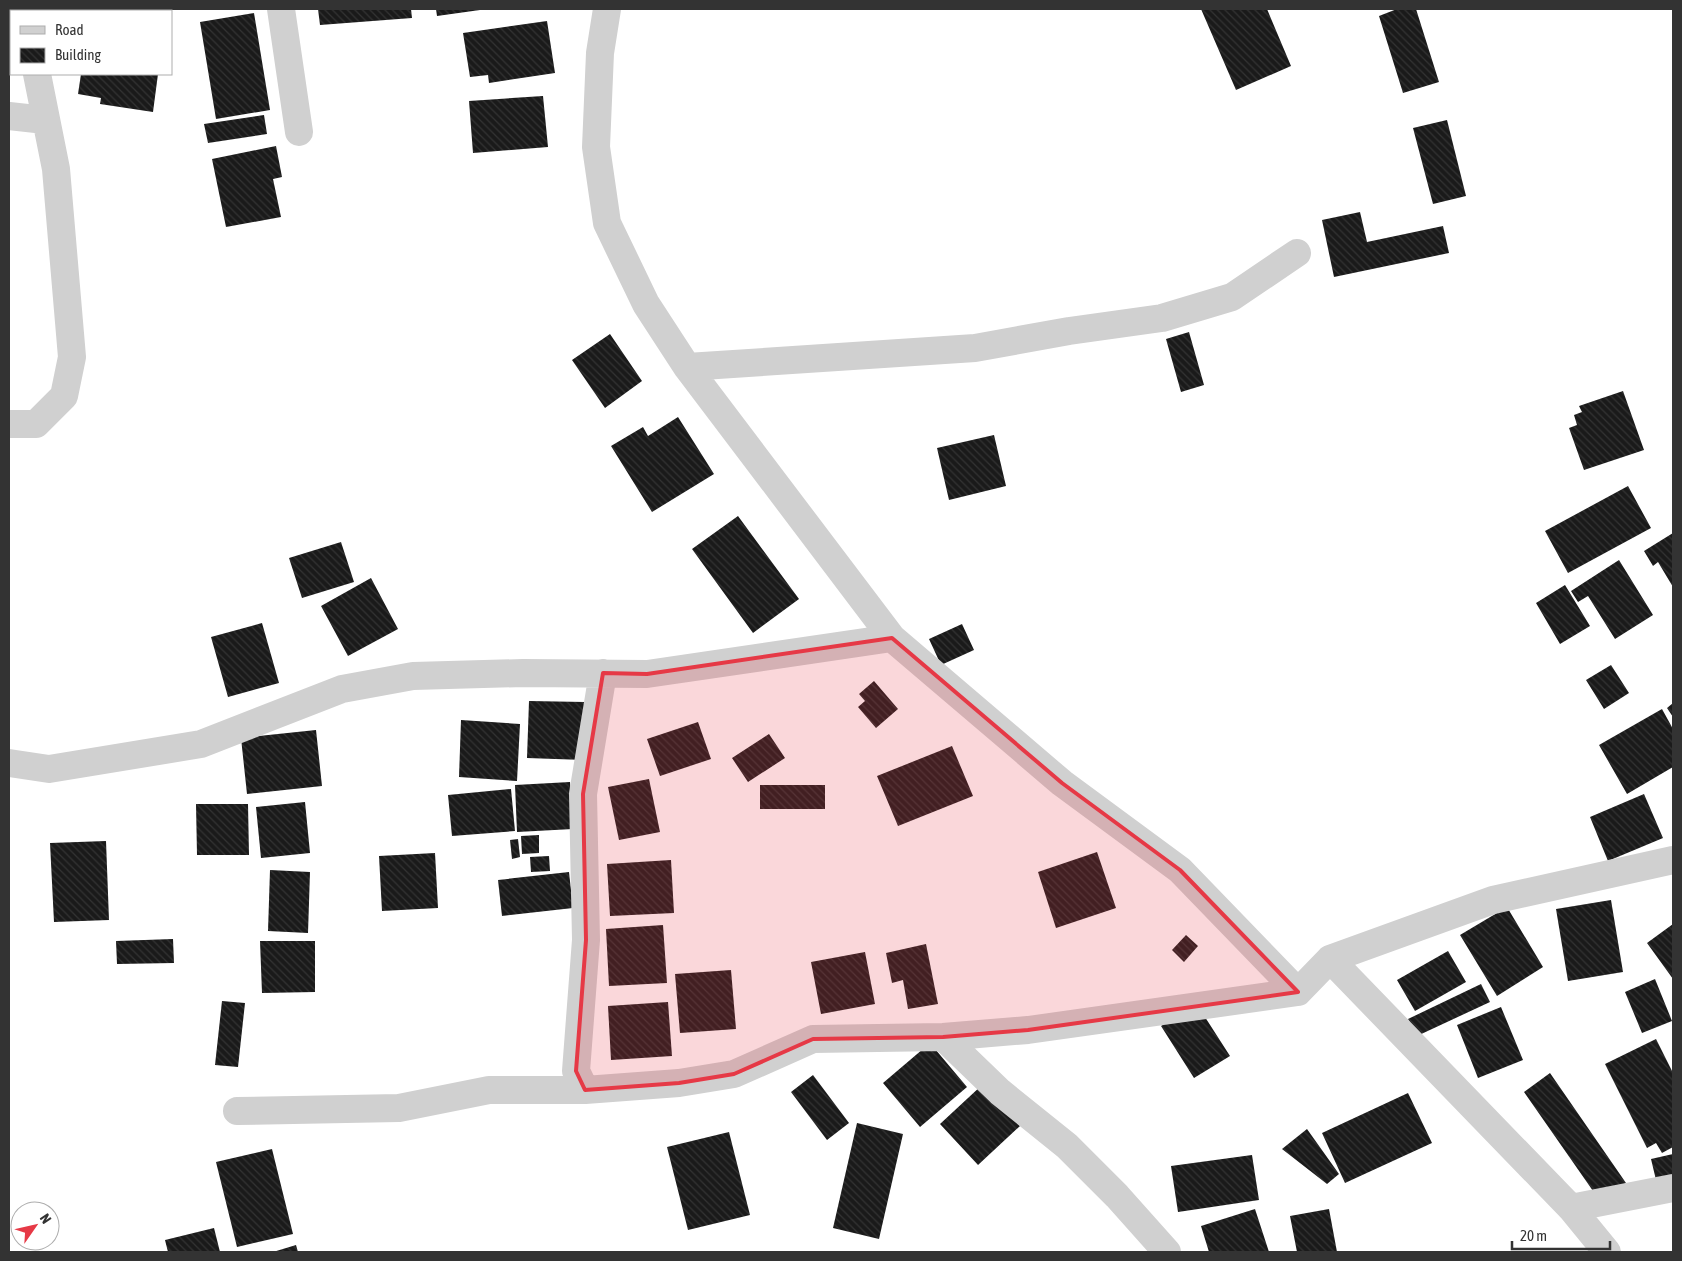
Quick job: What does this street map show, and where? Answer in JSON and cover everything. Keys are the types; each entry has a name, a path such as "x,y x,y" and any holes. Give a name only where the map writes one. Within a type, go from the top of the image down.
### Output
{"street":[{"path":"281,9 299,132"},
{"path":"607,9 600,53 596,147 607,223 646,304 687,367 892,638 1062,783 1180,870 1298,992"},
{"path":"9,424 36,424 64,396 72,357 56,169 37,75"},
{"path":"9,116 45,120"},
{"path":"687,367 975,348 1069,330 1162,318 1232,297 1297,253"},
{"path":"9,763 49,769 201,744 342,689 413,676 523,673 647,674 892,638"},
{"path":"584,1090 576,1071 586,940 583,794 603,673"},
{"path":"237,1111 399,1108 489,1090 584,1090 679,1083 734,1074 813,1039 943,1037 1028,1030 1298,992 1330,959 1493,900 1673,860"},
{"path":"1330,959 1571,1208 1608,1252"},
{"path":"943,1037 1000,1092 1067,1146 1117,1196 1167,1252"},
{"path":"1571,1208 1673,1188"}],"highlighted area":[{"path":"892,638 1062,783 1180,870 1298,992 1028,1030 943,1037 813,1039 734,1074 679,1083 585,1090 576,1071 586,940 583,794 603,673 647,674"}],"building":[{"path":"318,9 411,9 412,18 320,25"},
{"path":"436,9 480,9 480,10 437,16"},
{"path":"1201,9 1267,9 1291,66 1236,90"},
{"path":"1397,9 1416,9 1439,82 1403,93 1379,16"},
{"path":"254,13 270,110 216,119 200,22"},
{"path":"547,21 555,73 489,83 488,75 470,77 463,33"},
{"path":"81,75 158,75 153,112 100,104 101,98 78,94"},
{"path":"543,96 548,147 473,153 469,101"},
{"path":"264,115 267,134 208,143 204,124"},
{"path":"1447,120 1466,196 1433,204 1413,128"},
{"path":"276,146 282,177 273,179 281,217 226,227 212,159"},
{"path":"1360,212 1367,242 1443,226 1449,253 1334,277 1322,220"},
{"path":"1189,332 1204,385 1181,392 1166,339"},
{"path":"610,334 642,381 605,408 572,360"},
{"path":"1623,391 1644,450 1584,470 1569,428 1577,425 1574,415 1582,412 1579,406"},
{"path":"678,417 714,474 652,512 611,446 643,427 648,436"},
{"path":"994,435 1006,486 949,500 937,448"},
{"path":"1628,486 1651,528 1568,573 1545,531"},
{"path":"738,516 799,599 753,633 692,549"},
{"path":"1673,533 1673,587 1658,562 1653,566 1644,551"},
{"path":"341,542 354,582 302,598 289,558"},
{"path":"1619,560 1653,615 1615,639 1588,596 1578,602 1571,591"},
{"path":"371,578 398,629 348,656 321,606"},
{"path":"1565,585 1590,626 1560,644 1536,603"},
{"path":"262,623 279,683 228,697 211,637"},
{"path":"962,624 974,650 941,665 929,639"},
{"path":"1611,665 1629,693 1604,709 1586,680"},
{"path":"874,681 898,709 876,728 858,707 865,701 859,694"},
{"path":"529,701 585,702 584,760 527,758"},
{"path":"1673,703 1673,717 1667,708"},
{"path":"1662,709 1673,729 1673,767 1627,794 1599,745"},
{"path":"461,720 520,724 517,781 459,777"},
{"path":"698,722 711,759 660,776 647,739"},
{"path":"316,730 322,786 247,794 241,738"},
{"path":"769,734 785,758 748,782 732,758"},
{"path":"952,746 973,796 898,826 877,776"},
{"path":"649,779 660,832 619,840 608,787"},
{"path":"570,782 573,829 517,832 515,785"},
{"path":"760,785 825,785 825,809 760,809"},
{"path":"511,789 515,831 452,836 448,795"},
{"path":"1644,794 1663,838 1608,861 1590,817"},
{"path":"305,802 310,853 261,858 256,807"},
{"path":"196,804 248,804 249,855 197,855"},
{"path":"539,835 539,853 522,854 521,836"},
{"path":"518,839 520,857 512,859 510,840"},
{"path":"106,841 109,920 54,922 50,843"},
{"path":"1097,852 1116,908 1056,928 1038,872"},
{"path":"435,853 438,908 382,911 379,856"},
{"path":"549,856 550,871 531,872 530,857"},
{"path":"671,860 674,913 610,916 607,864"},
{"path":"270,870 310,872 308,933 268,931"},
{"path":"569,872 573,908 502,916 498,880"},
{"path":"1611,900 1623,972 1568,981 1556,909"},
{"path":"1507,907 1543,967 1497,996 1460,935"},
{"path":"1673,924 1673,979 1647,943"},
{"path":"663,925 667,983 609,986 606,929"},
{"path":"1186,935 1198,946 1184,962 1172,950"},
{"path":"173,939 174,963 117,964 116,941"},
{"path":"260,941 315,941 315,992 262,993"},
{"path":"926,944 938,1004 908,1009 903,980 892,983 886,953"},
{"path":"1448,951 1466,982 1415,1011 1397,980"},
{"path":"865,952 875,1004 821,1014 811,962"},
{"path":"731,970 736,1029 680,1033 675,974"},
{"path":"1655,979 1672,1021 1642,1033 1625,992"},
{"path":"1481,984 1490,1002 1417,1036 1408,1019"},
{"path":"222,1001 245,1003 238,1067 215,1065"},
{"path":"668,1002 672,1056 611,1060 608,1006"},
{"path":"1196,1003 1230,1056 1194,1078 1161,1026"},
{"path":"1501,1007 1523,1060 1478,1078 1457,1025"},
{"path":"1656,1039 1673,1073 1673,1147 1662,1153 1656,1143 1647,1148 1605,1064"},
{"path":"930,1043 967,1087 920,1127 883,1083"},
{"path":"1550,1073 1626,1183 1600,1201 1524,1092"},
{"path":"813,1075 849,1123 827,1140 791,1092"},
{"path":"982,1085 1020,1126 978,1165 940,1124"},
{"path":"1408,1093 1432,1143 1345,1183 1322,1133"},
{"path":"857,1123 903,1134 879,1239 833,1228"},
{"path":"1307,1129 1339,1174 1327,1184 1282,1149"},
{"path":"729,1132 750,1215 688,1230 667,1147"},
{"path":"272,1149 293,1234 237,1247 216,1162"},
{"path":"1673,1154 1673,1176 1656,1180 1651,1159"},
{"path":"1252,1155 1259,1200 1178,1212 1171,1166"},
{"path":"1255,1209 1269,1252 1209,1252 1201,1226"},
{"path":"1329,1209 1337,1252 1297,1252 1290,1216"},
{"path":"214,1228 220,1252 168,1252 165,1240"},
{"path":"296,1245 298,1252 273,1252"}]}
